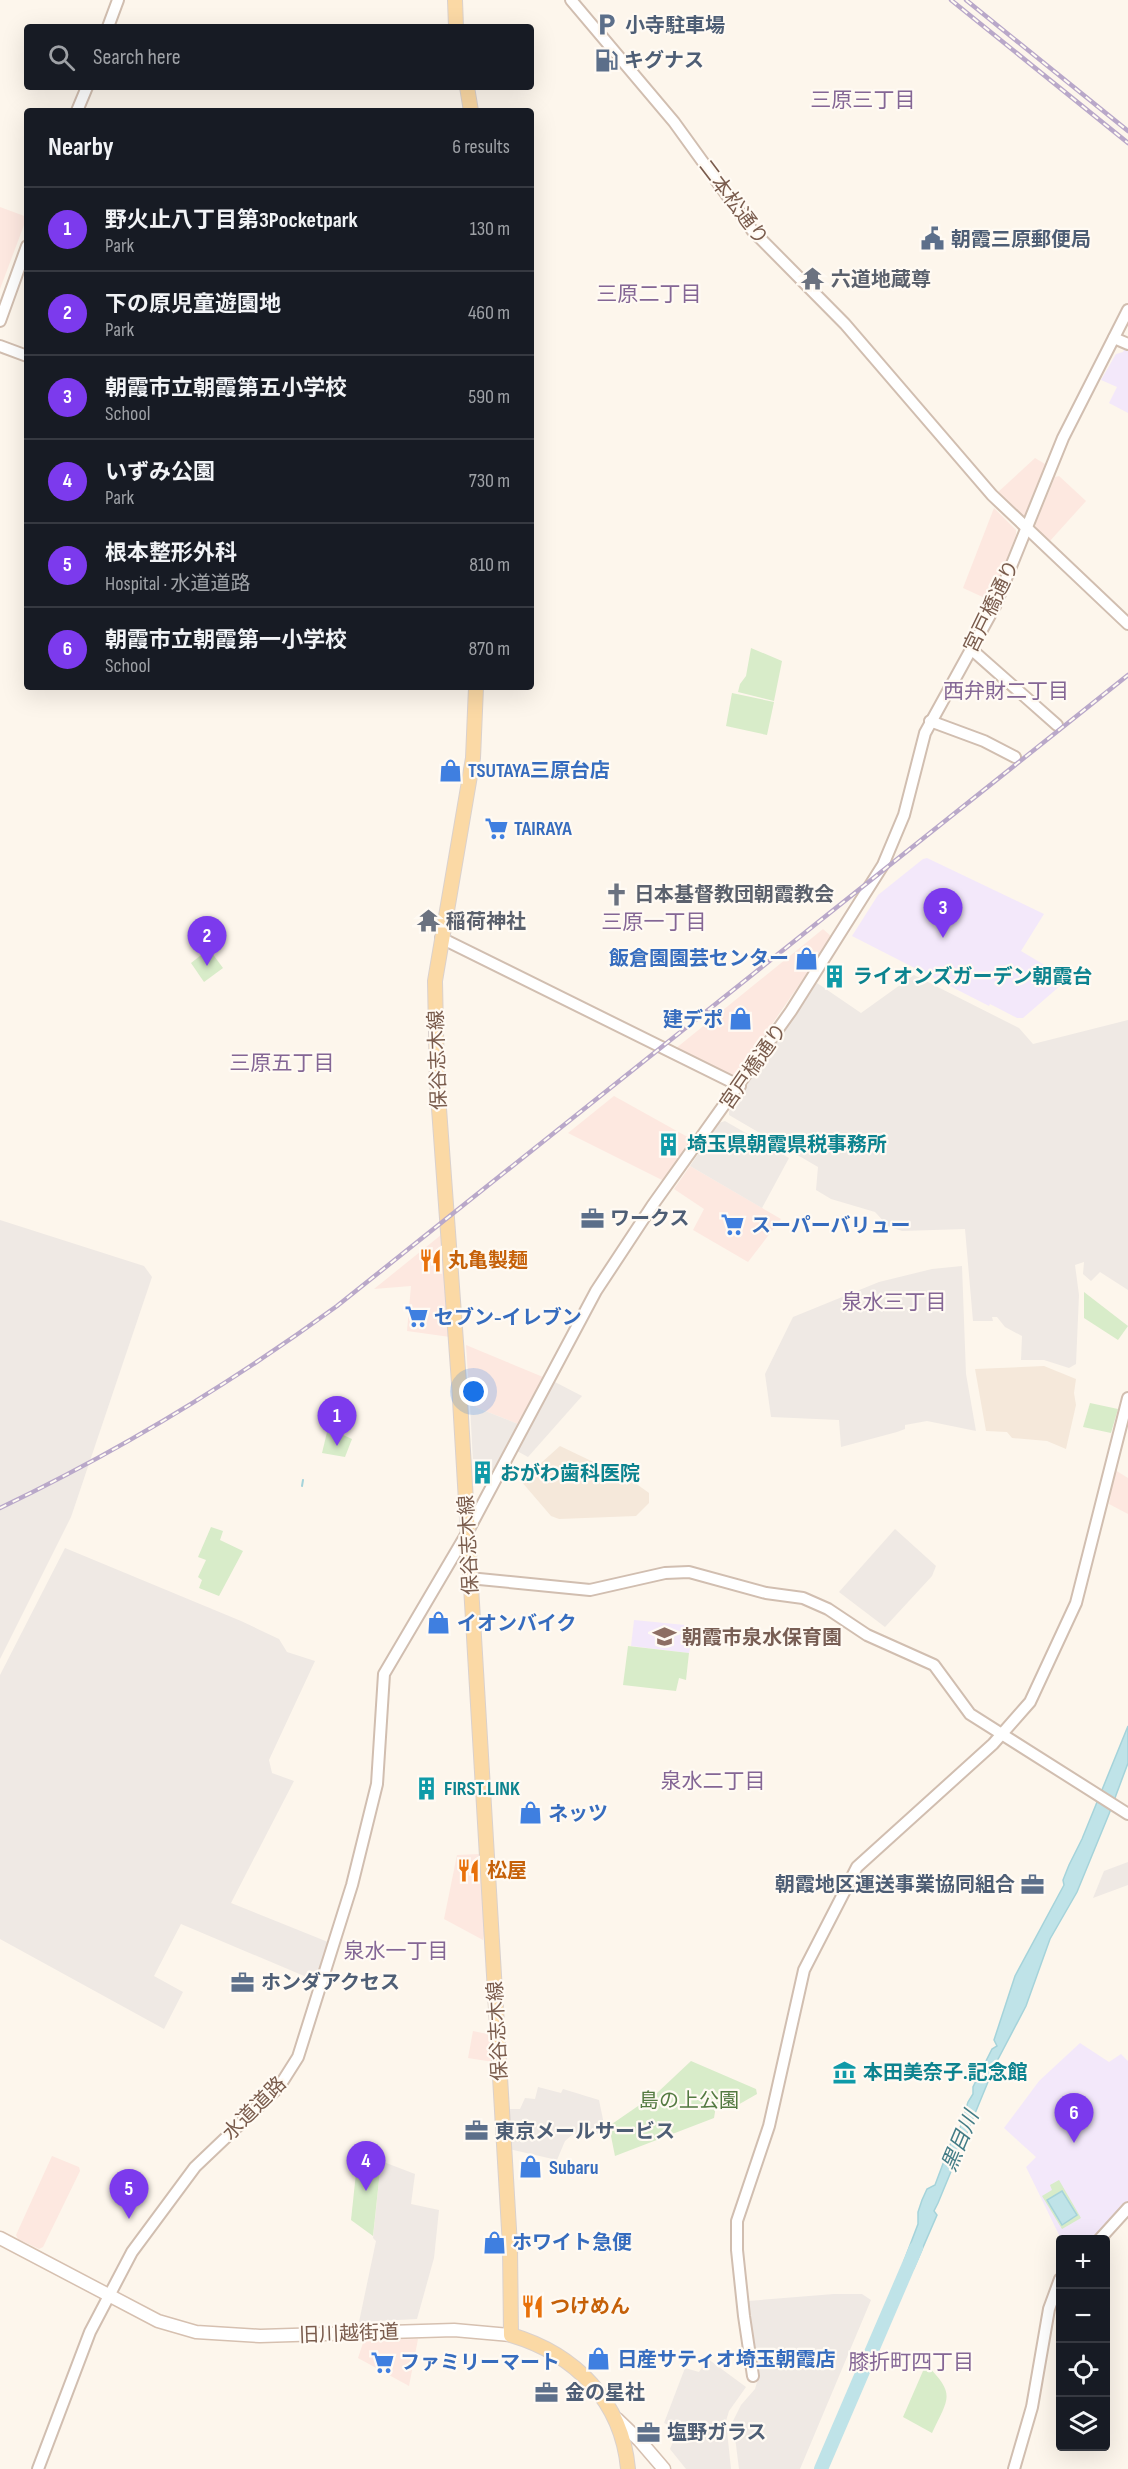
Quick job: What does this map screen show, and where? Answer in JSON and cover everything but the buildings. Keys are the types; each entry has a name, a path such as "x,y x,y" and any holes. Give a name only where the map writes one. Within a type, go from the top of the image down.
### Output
{"main road":[{"path":"454,0 456,24"},
{"path":"468,90 470,108"},
{"name":"保谷志木線","path":"476,690 473,758 435,981 437,1081 459,1383 510,2246 511,2335"},
{"name":"旧川越街道","path":"0,2238 158,2321 210,2334 260,2336 454,2330 511,2335 548,2350 574,2368 595,2388 617,2419 664,2469"},
{"path":"617,2419 626,2451 628,2469"},
{"path":"626,2451 640,2441"}],"street":[{"path":"109,24 118,0"},
{"name":"二本松通り","path":"571,0 675,122 752,230 825,302 965,466 1026,530 1128,624"},
{"path":"78,108 86,90"},
{"path":"0,321 24,254"},
{"name":"宮戸橋通り","path":"384,1674 467,1533 596,1292 652,1206 740,1086 829,954 883,865 904,815 920,745 930,721 999,597 1080,401 1128,310"},
{"path":"1114,338 1128,344"},
{"path":"0,346 24,355"},
{"path":"971,650 1057,725"},
{"path":"930,721 984,741 1015,757"},
{"path":"441,938 740,1086"},
{"path":"753,2376 744,2316 737,2221 769,2126 804,1971 857,1867 1001,1736 1030,1702 1076,1603 1128,1398"},
{"path":"470,1578 590,1590 665,1573 689,1572 766,1593 796,1596 828,1609 867,1635 934,1665 966,1710 1001,1736 1124,1812"},
{"name":"水道道路","path":"39,2469 79,2359 108,2295 145,2233 190,2172 279,2087 298,2057 352,1885 377,1784 384,1674"},
{"path":"1104,2235 1128,2208"},
{"path":"1014,2469 1032,2407 1049,2309 1056,2289"}],"shaded area":[{"path":"0,207 24,216 24,225 0,289"},
{"path":"1125,348 1128,350 1128,413 1109,403 1117,387 1101,380 1116,354 1123,352"},
{"path":"1035,458 1045,464 1025,515 1022,516 997,493"},
{"path":"1059,476 1086,501 1049,542 1036,530 1035,525 1055,477"},
{"path":"994,508 1016,530 1016,535 992,597 987,599 963,588"},
{"path":"927,858 1044,914 1021,951 1068,979 1023,1018 1017,1018 990,1004 989,1006 852,936 878,895"},
{"path":"823,929 832,937 735,1078 675,1049"},
{"path":"914,975 1019,1028 1033,1044 1128,1020 1128,1290 1100,1272 1091,1281 1083,1274 1084,1262 1075,1265 1079,1295 1076,1364 1069,1368 1044,1360 1021,1360 1022,1336 1005,1327 997,1317 992,1317 993,1321 973,1321 965,1229 902,1231 888,1226 875,1212 831,1199 816,1190 818,1167 729,1115 729,1111 817,983 861,1013"},
{"path":"614,1096 693,1140 664,1181 568,1133"},
{"path":"725,1121 789,1158 762,1208 690,1166 719,1123"},
{"name":"スーパーバリュー","path":"690,1166 781,1219 748,1262 693,1230 704,1209 674,1189"},
{"path":"0,1220 144,1266 152,1277 71,1517 0,1659"},
{"path":"441,1235 450,1337 407,1331 411,1286 374,1289"},
{"path":"962,1266 966,1374 976,1431 927,1421 905,1425 905,1429 897,1432 841,1447 839,1420 771,1417 765,1374 793,1317 879,1282 932,1269"},
{"path":"466,1345 543,1377 518,1424 470,1405"},
{"path":"1044,1366 1076,1379 1074,1393 1076,1405 1066,1449 1047,1441 1012,1438 1007,1432 986,1431 975,1369"},
{"path":"553,1381 582,1396 528,1457 517,1451"},
{"path":"470,1405 518,1424 493,1470 473,1462"},
{"path":"560,1446 631,1480 649,1493 649,1503 636,1516 559,1519 551,1516 521,1481"},
{"path":"1115,1470 1128,1478 1128,1514 1109,1504"},
{"path":"895,1529 936,1566 932,1576 885,1627 839,1592"},
{"path":"65,1548 241,1621 279,1639 287,1652 315,1661 269,1760 272,1773 294,1781 231,1903 328,1942 316,1981 181,1924 154,1976 183,1992 164,2029 0,1939 0,1675"},
{"name":"朝霞市泉水保育園","path":"634,1620 685,1625 685,1629 696,1631 694,1644 691,1644 689,1653 631,1646"},
{"path":"480,1854 485,1930 483,1940 444,1919 457,1855"},
{"path":"1128,1862 1128,1885 1093,1898 1104,1871"},
{"path":"473,2031 492,2035 493,2062 468,2058"},
{"path":"1080,2043 1109,2062 1121,2054 1128,2061 1128,2206 1098,2235 1059,2235 1026,2167 1036,2157 1004,2128 1039,2081"},
{"path":"538,2087 561,2093 563,2089 599,2100 606,2134 573,2134 565,2141 557,2160 509,2149 507,2109 520,2109 525,2098 535,2099"},
{"path":"52,2156 79,2167 80,2171 43,2247 39,2249 18,2239 16,2235"},
{"path":"381,2161 415,2174 411,2204 439,2210 434,2258 417,2319 359,2322 376,2241 373,2238"},
{"path":"862,2294 871,2300 800,2469 739,2469 733,2421 741,2405 755,2389 759,2375 748,2301"},
{"path":"418,2339 409,2386 358,2358 364,2340"},
{"path":"708,2359 746,2387 729,2411 726,2421 731,2469 686,2469 670,2449 678,2429 664,2423 685,2368 699,2372"}],"green space":[{"path":"751,648 782,661 774,701 738,692 746,676"},
{"path":"732,693 774,702 767,735 726,726"},
{"path":"209,949 223,968 204,982 191,963"},
{"path":"1084,1292 1128,1326 1118,1340 1084,1318"},
{"path":"1090,1403 1118,1409 1111,1433 1083,1427"},
{"path":"328,1428 352,1439 345,1457 322,1453"},
{"path":"211,1527 223,1531 220,1540 243,1551 219,1596 199,1588 202,1580 198,1577 206,1560 198,1557"},
{"path":"628,1646 689,1653 686,1680 679,1678 676,1691 623,1685"},
{"name":"島の上公園","path":"691,2061 756,2089 757,2094 736,2106 716,2106 714,2118 615,2156 609,2126 657,2093"},
{"path":"359,2145 381,2161 373,2236 351,2220"},
{"path":"1059,2180 1081,2218 1062,2229 1042,2196 1052,2190 1050,2185"},
{"path":"926,2364 942,2383 947,2397 932,2433 903,2417"}],"water":[{"path":"1128,1726 1128,1763 1109,1814 1077,1892 1050,1939 1026,2006 995,2065 934,2211 937,2215 914,2268 904,2261 918,2224 918,2212 922,2200 927,2189 935,2185 953,2137 960,2128 968,2102 973,2094 973,2087 992,2049 997,2046 994,2040 1015,1976 1064,1885 1063,1880 1069,1865 1082,1839"},
{"path":"1062,2191 1077,2215 1062,2225 1047,2200"}],"waterway":[{"path":"302,1486 303,1480"},
{"name":"黒目川","path":"821,2469 916,2248"}],"railway":[{"path":"951,0 1128,143"},
{"path":"966,0 1128,131"},
{"path":"0,1508 131,1440 173,1415 297,1335 337,1306 1128,675"}],"place":[{"name":"小寺駐車場","path":"607,25"},
{"name":"キグナス","path":"606,60"},
{"name":"朝霞三原郵便局","path":"933,239"},
{"name":"六道地蔵尊","path":"813,279"},
{"name":"TSUTAYA三原台店","path":"450,770"},
{"name":"TAIRAYA","path":"496,828"},
{"name":"日本基督教団朝霞教会","path":"616,894"},
{"name":"稲荷神社","path":"428,921"},
{"name":"朝霞市立朝霞第五小学校","path":"943,938"},
{"name":"飯倉園園芸センター","path":"807,958"},
{"name":"下の原児童遊園地","path":"207,966"},
{"name":"ライオンズガーデン朝霞台","path":"835,976"},
{"name":"建デポ","path":"741,1019"},
{"name":"埼玉県朝霞県税事務所","path":"669,1144"},
{"name":"ワークス","path":"592,1218"},
{"name":"スーパーバリュー","path":"733,1225"},
{"name":"丸亀製麺","path":"430,1260"},
{"name":"セブン-イレブン","path":"416,1317"},
{"name":"野火止八丁目第3Pocketpark","path":"337,1446"},
{"name":"おがわ歯科医院","path":"482,1473"},
{"name":"イオンバイク","path":"439,1623"},
{"name":"朝霞市泉水保育園","path":"664,1637"},
{"name":"FIRST.LINK","path":"426,1788"},
{"name":"ネッツ","path":"530,1813"},
{"name":"松屋","path":"469,1870"},
{"name":"朝霞地区運送事業協同組合","path":"1033,1884"},
{"name":"ホンダアクセス","path":"243,1982"},
{"name":"本田美奈子.記念館","path":"845,2072"},
{"name":"東京メールサービス","path":"477,2131"},
{"name":"朝霞市立朝霞第一小学校","path":"1074,2143"},
{"name":"Subaru","path":"531,2167"},
{"name":"いずみ公園","path":"366,2191"},
{"name":"根本整形外科","path":"129,2219"},
{"name":"ホワイト急便","path":"494,2242"},
{"name":"つけめん","path":"532,2306"},
{"name":"日産サティオ埼玉朝霞店","path":"599,2359"},
{"name":"ファミリーマート","path":"382,2362"},
{"name":"金の星社","path":"547,2392"},
{"name":"塩野ガラス","path":"649,2432"}],"district":[{"name":"三原三丁目","path":"863,100"},
{"name":"三原二丁目","path":"649,294"},
{"name":"西弁財二丁目","path":"1006,691"},
{"name":"三原一丁目","path":"654,922"},
{"name":"三原五丁目","path":"282,1063"},
{"name":"泉水三丁目","path":"894,1302"},
{"name":"泉水二丁目","path":"713,1781"},
{"name":"泉水一丁目","path":"396,1951"},
{"name":"膝折町四丁目","path":"911,2362"}]}
